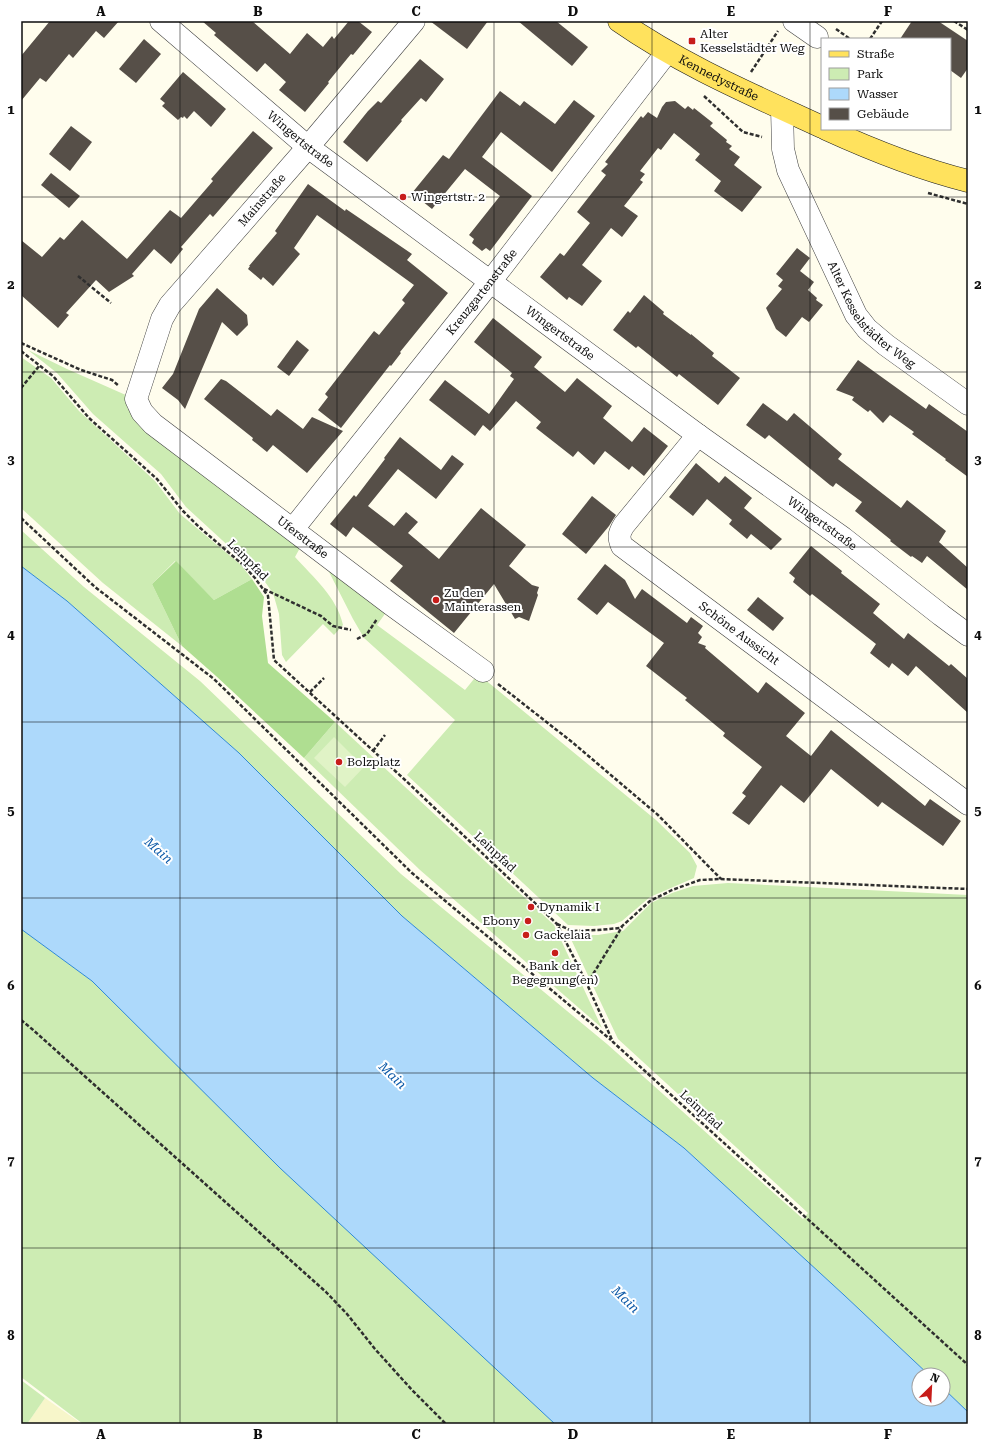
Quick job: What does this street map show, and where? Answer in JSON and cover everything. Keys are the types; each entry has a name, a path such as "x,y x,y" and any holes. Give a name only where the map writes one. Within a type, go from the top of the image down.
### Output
{"main road":[{"name":"Kennedystraße","path":"619,21 667,52 740,89 821,127"},
{"path":"828,130 884,153 952,177 968,181"}],"street":[{"name":"Wingertstraße","path":"161,21 308,147 698,435 843,538 941,615 968,634"},
{"name":"Mainstraße","path":"137,393 162,319 170,305 308,147 414,21"},
{"path":"786,26 817,36"},
{"name":"Kreuzgartenstraße","path":"293,529 490,282 667,52"},
{"name":"Alter Kesselstädter Weg","path":"782,109 783,149 788,170 856,315 867,329 886,345 968,404"},
{"name":"Uferstraße","path":"137,393 137,404 153,424 483,672"},
{"name":"Schöne Aussicht","path":"698,435 624,525 619,533 619,539 622,546 968,804"},
{"path":"941,615 968,614"}],"path":[{"path":"871,38 882,21"},
{"path":"954,21 968,30"},
{"path":"740,89 786,26"},
{"path":"78,276 111,303"},
{"path":"21,343 81,370 112,380"},
{"name":"Leinpfad","path":"21,351 53,376 89,418 157,479 183,511 199,527 242,564 264,589 268,596 274,660 557,924 587,984 613,1042 968,1365"},
{"path":"21,388 40,366"},
{"path":"21,518 95,587 214,679 412,873 613,1042"},
{"path":"264,589 321,616 333,626 351,630"},
{"path":"357,639 366,634"},
{"path":"483,672 572,742 658,815 721,879"},
{"path":"310,692 324,678"},
{"path":"373,751 385,735"},
{"path":"557,924 572,931 620,928 650,901 672,890 700,880 721,879 968,889"},
{"path":"587,984 623,925"},
{"path":"21,1020 326,1292 347,1314 375,1349 412,1390 446,1424"}],"green space":[{"path":"28,350 128,396 127,408 147,426 301,546 295,557 324,588 336,605 340,615 343,625 334,635 323,624 286,662 282,655 279,614 273,593 260,575 186,507 161,474 93,414 57,373"},
{"path":"21,357 51,378 79,411 155,481 180,514 241,565 252,579 214,600 175,561 152,584 182,646 103,583 21,508"},
{"path":"21,530 84,587 200,681 401,874 607,1044 803,1219 808,1213 618,1039 569,935 598,935 623,931 651,903 672,893 693,886 728,883 968,895 968,1412 951,1396 951,1367 920,1367 684,1148 593,1078 402,916 239,753 67,601 21,566"},
{"path":"176,561 214,600 252,579 264,597 262,616 268,663 335,722 304,758 182,646 152,584"},
{"path":"326,566 387,611 377,625 465,690 478,674 656,820 690,853 697,866 694,878 650,897 622,921 614,924 594,926 568,925 407,775 455,720 364,638"},
{"path":"335,722 554,925 602,1028 420,870 304,758"},
{"name":"Bolzplatz","path":"334,737 364,767 345,787 314,758"},
{"path":"21,929 92,981 555,1424 83,1424 21,1377"},
{"path":"21,1380 45,1398 27,1424 21,1424"},
{"path":"45,1398 82,1424 27,1424"}],"water":[{"name":"Main","path":"21,566 67,601 239,753 402,916 593,1078 684,1148 920,1367 911,1367 911,1407 951,1407 951,1396 968,1412 968,1424 555,1424 280,1168 92,981 21,929"}],"building":[{"path":"50,21 119,21 104,38 96,31 73,58 69,54 46,82 40,78 21,101 21,56"},
{"path":"202,21 252,21 290,54 307,33 323,47 332,36 334,39 349,21 358,21 372,32 353,55 351,54 305,112 279,90 286,82 265,63 257,72 214,35 216,33"},
{"path":"430,21 488,21 467,49"},
{"path":"518,21 556,21 588,47 572,66"},
{"path":"912,21 938,21 968,41 968,68 961,78 951,71 951,38 901,38"},
{"path":"144,39 161,54 136,83 119,69"},
{"path":"420,59 444,79 426,102 421,98 367,162 343,142 368,111 378,101 381,103"},
{"path":"183,72 226,109 211,127 194,111 187,119 184,116 178,120 162,106 165,103 160,99"},
{"path":"500,91 520,106 524,101 555,124 574,100 595,116 552,172 501,132 482,157 532,196 490,251 486,248 482,251 472,243 474,239 469,235 500,196 465,169 432,209 412,193 443,155 449,159"},
{"path":"675,101 685,109 688,106 693,110 694,108 713,123 710,126 727,140 726,142 732,146 729,149 740,157 734,165 762,187 742,212 714,191 721,181 695,160 700,154 674,133 661,150 658,148 640,171 645,174 640,180 643,182 624,206 638,216 622,237 611,228 582,265 602,281 582,306 569,297 567,300 540,277 560,253 564,256 590,223 577,212 606,175 601,171 608,164 605,162 641,116 643,118 648,112 657,118 666,102"},
{"path":"71,126 92,142 70,171 49,154"},
{"path":"253,131 273,148 213,217 210,214 181,247 183,249 171,264 154,249 132,274 134,276 109,292 96,280 66,313 69,315 58,328 21,295 21,240 42,257 60,237 64,240 82,220 127,259 170,210 181,218 213,181 211,179"},
{"path":"51,173 80,196 69,208 41,185"},
{"path":"308,184 345,211 346,209 412,254 407,260 448,293 341,428 318,410 328,397 325,394 374,331 379,335 405,303 402,300 414,285 317,215 294,248 300,254 273,286 263,277 261,280 248,269 277,233 275,231"},
{"path":"797,248 810,258 800,271 814,282 808,290 817,298 816,300 823,305 809,322 802,317 786,337 776,329 766,308 782,289 778,286 783,280 776,274"},
{"path":"217,288 247,315 248,325 237,336 222,322 185,409 178,400 162,388 173,374 199,309"},
{"path":"644,295 664,312 663,314 714,353 712,356 740,378 718,405 679,374 677,377 638,346 636,348 613,330 628,311 630,313"},
{"path":"493,318 542,357 534,367 565,392 577,378 612,406 603,418 632,442 644,427 668,446 644,476 632,466 629,470 605,451 594,465 578,451 573,457 536,428 541,422 516,401 490,431 483,425 475,436 429,400 445,380 489,414 514,379 510,376 512,373 474,342"},
{"path":"297,340 309,350 289,376 277,367"},
{"path":"858,360 926,409 929,404 968,432 968,477 912,434 914,432 890,415 883,423 870,410 868,412 852,400 854,397 836,390"},
{"path":"221,379 226,381 271,416 277,409 303,429 312,417 343,431 307,473 273,445 267,452 252,440 253,438 204,399"},
{"path":"763,403 787,421 794,413 842,454 838,459 901,508 907,500 946,531 939,542 968,568 968,590 927,556 922,563 912,556 911,557 855,511 862,502 836,483 833,487 830,485 769,435 765,439 746,425"},
{"path":"400,437 441,470 452,455 464,464 436,499 398,469 368,506 394,526 406,512 418,522 408,533 439,559 481,508 526,545 509,566 532,585 539,587 537,593 538,595 529,621 519,617 515,619 494,584 454,633 390,581 403,566 353,527 346,537 330,524 354,495 356,497"},
{"path":"696,463 719,483 725,476 752,498 744,508 782,539 771,550 751,534 747,539 729,524 732,520 707,499 693,516 669,497"},
{"path":"592,496 616,515 586,554 562,534"},
{"path":"811,546 842,571 841,573 880,604 873,613 904,639 908,633 949,666 951,664 968,679 968,713 916,666 908,676 892,663 889,668 870,653 876,644 812,594 810,596 793,582 795,578 789,573"},
{"path":"605,564 625,580 635,599 642,589 687,623 691,617 703,626 698,633 702,637 698,643 706,646 705,648 758,693 766,682 805,713 786,736 811,756 831,730 925,806 930,799 961,821 943,846 882,802 878,807 831,769 804,803 781,785 749,825 732,813 746,796 742,793 762,767 723,736 725,733 685,700 687,698 646,666 664,643 608,602 597,615 577,599"},
{"path":"758,597 784,618 773,631 747,610"}],"place":[{"name":"Alter Kesselstädter Weg","path":"692,41"},
{"name":"Wingertstr. 2","path":"403,197"},
{"name":"Zu den Mainterassen","path":"436,600"},
{"name":"Bolzplatz","path":"339,762"},
{"name":"Dynamik I","path":"531,907"},
{"name":"Ebony","path":"528,921"},
{"name":"Gackelaia","path":"526,935"},
{"name":"Bank der Begegnung(en)","path":"555,953"}]}
